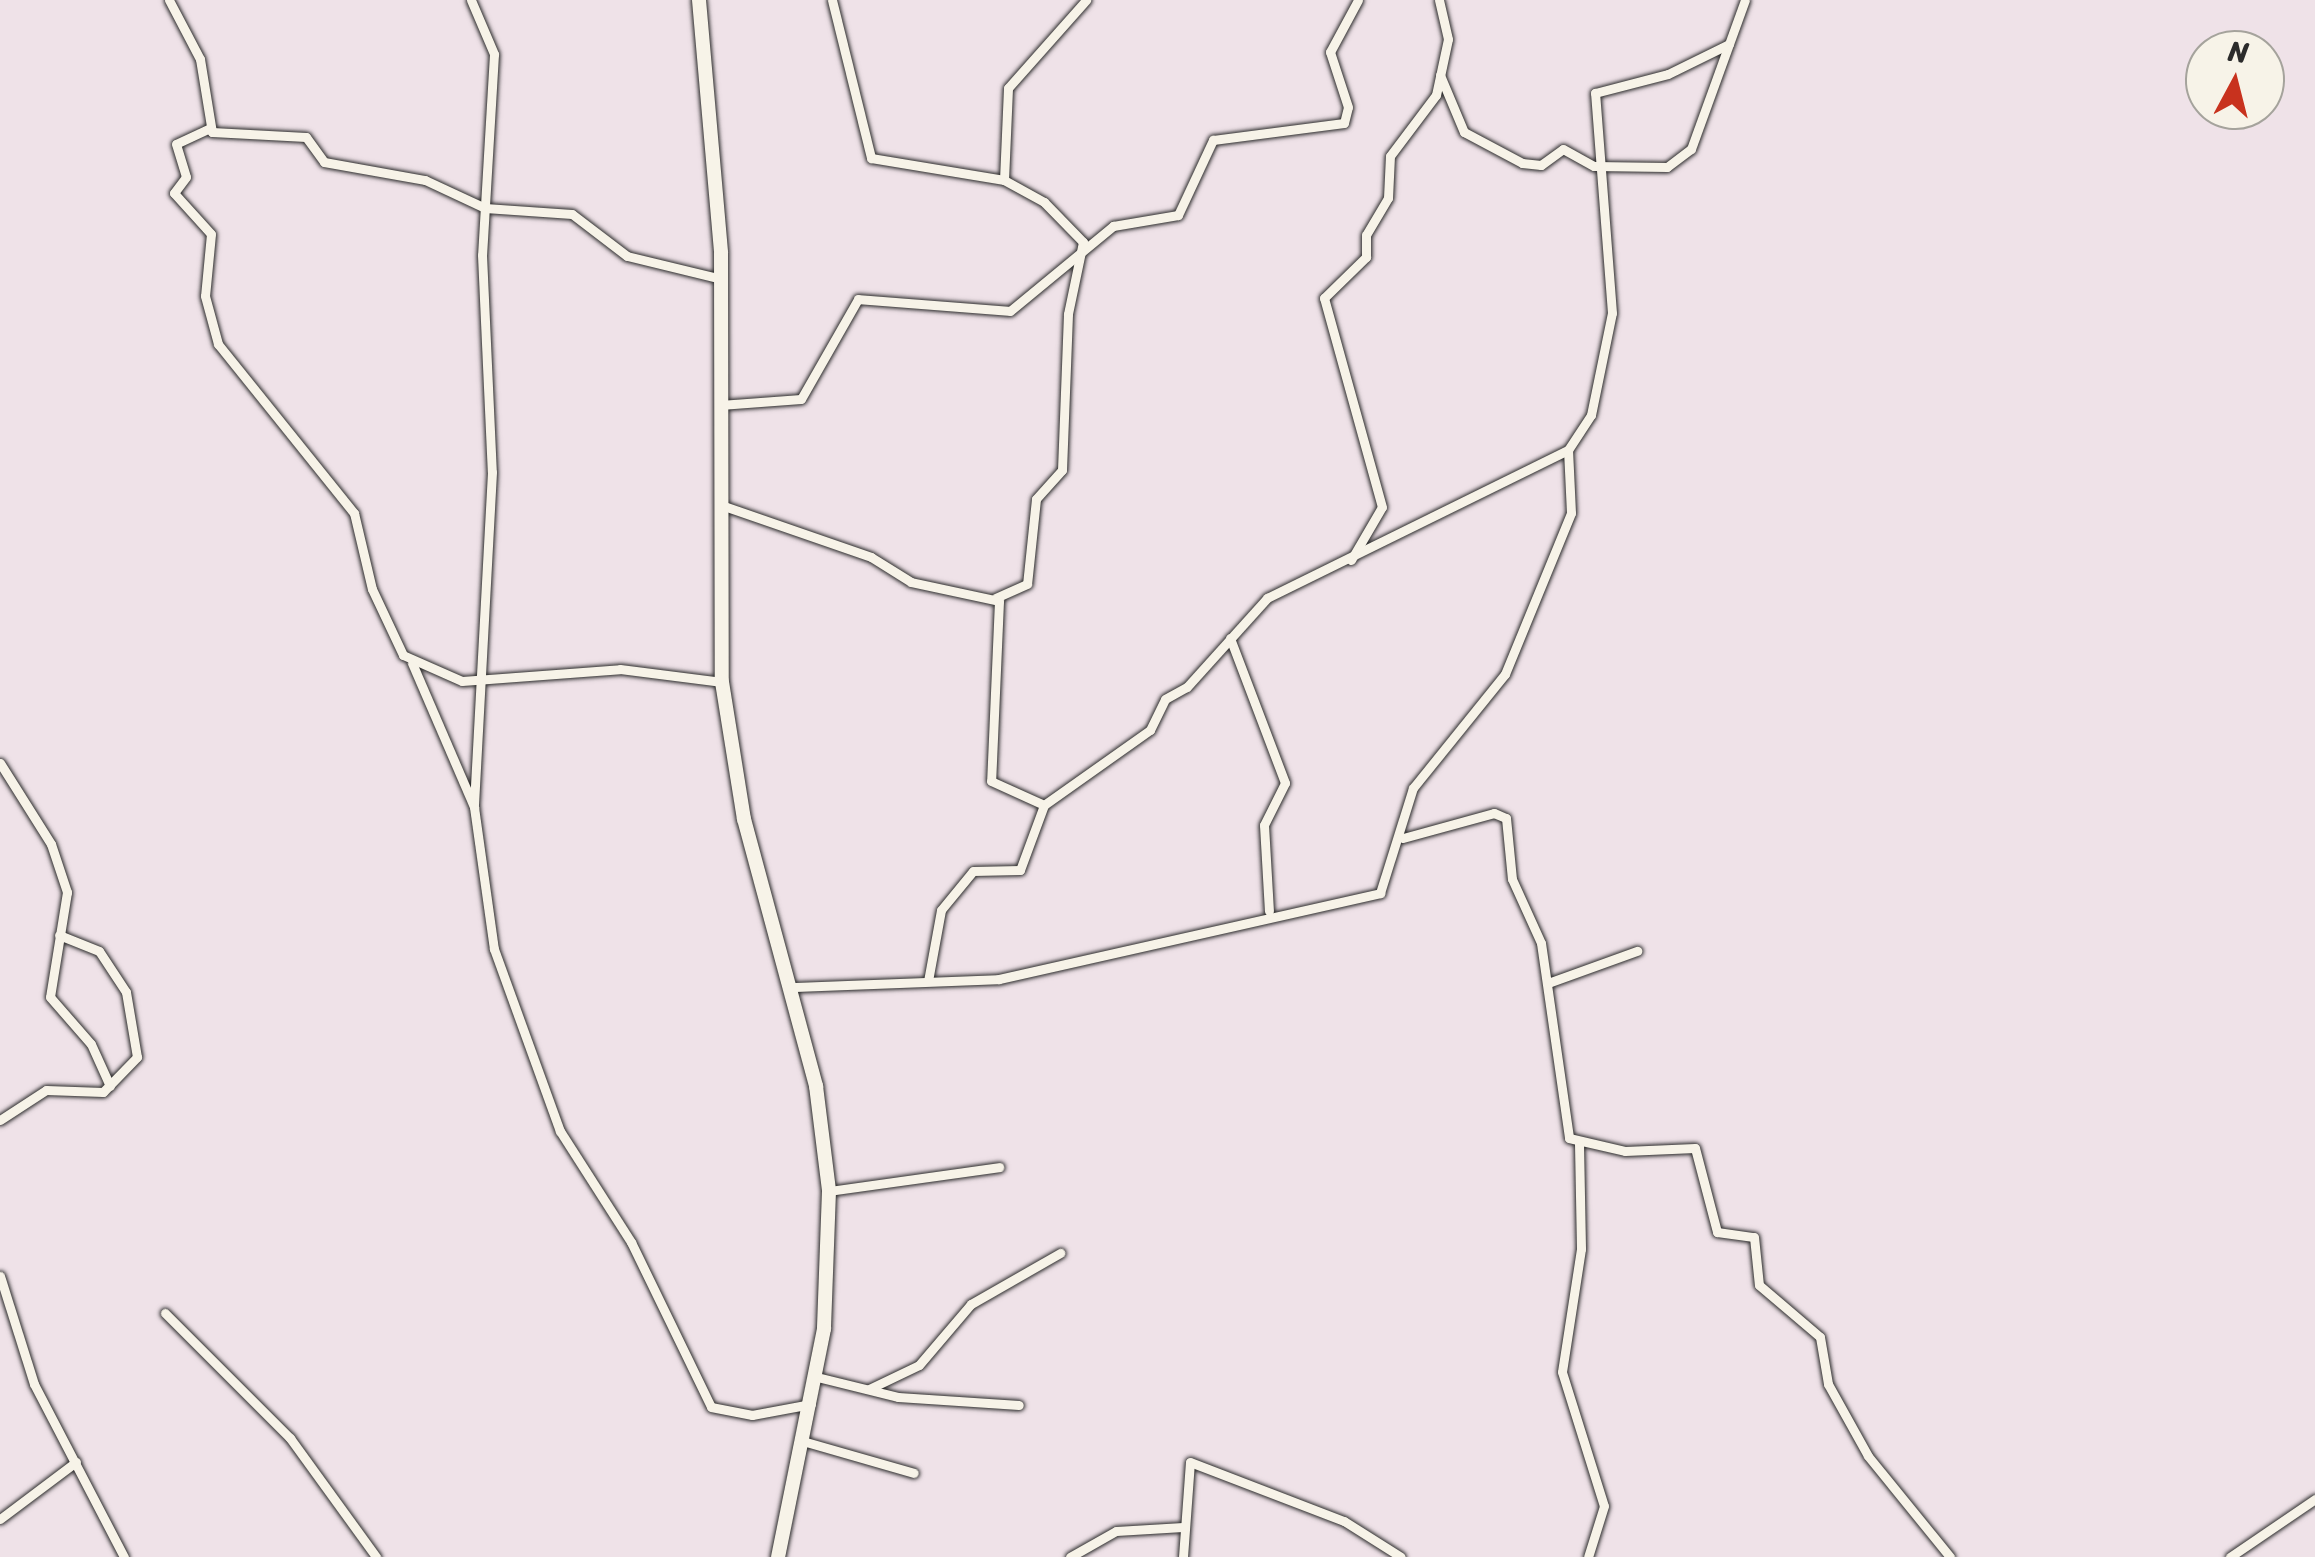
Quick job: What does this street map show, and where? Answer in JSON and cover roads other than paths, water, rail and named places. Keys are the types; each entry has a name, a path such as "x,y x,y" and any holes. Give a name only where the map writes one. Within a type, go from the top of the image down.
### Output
{"main road":[{"path":"700,0 721,279 722,682 744,819 793,987 829,1191 814,1404 778,1557"}],"street":[{"path":"169,0 200,59 208,129"},
{"path":"471,0 494,49 485,208 492,472 478,676 474,807 494,948 554,1116 631,1242 712,1408 752,1414 814,1404"},
{"path":"719,505 871,558 911,582 996,598 1026,584 1036,499 1062,470 1068,314 1082,250 1069,224 1004,180 872,158 832,0"},
{"path":"1004,180 1000,128 1011,81 1086,0"},
{"path":"720,405 801,399 866,296 991,315 1028,302 1082,250 1121,222 1148,226 1178,214 1212,140 1344,123 1348,106 1330,52 1358,0"},
{"path":"1350,562 1382,508 1324,298 1350,282 1368,254 1366,235 1388,198 1390,156 1436,95 1438,68 1448,39 1438,0"},
{"path":"1438,68 1461,128 1486,147 1536,166 1563,149 1594,166 1679,161 1745,0"},
{"path":"928,981 941,910 973,871 1020,870 1044,806 1131,748 1165,699 1273,594 1350,562 1568,450 1591,416 1612,313 1612,240 1594,166 1598,90 1668,74 1728,44"},
{"path":"474,807 410,661 379,608 354,513 218,344 205,296 211,234 174,193 186,176 176,144 208,129 306,138 324,162 425,180 485,208 572,214 627,256 721,279"},
{"path":"793,987 999,979 1269,911 1372,897 1403,838 1412,788 1505,674 1553,568 1574,501 1568,450"},
{"path":"996,598 991,781 1044,806"},
{"path":"1230,638 1285,784 1264,825 1269,911"},
{"path":"410,661 462,680 478,676 588,678 620,669 722,682"},
{"path":"0,763 50,844 66,892 50,998 91,1044 110,1086"},
{"path":"1403,838 1494,813 1506,818 1512,879 1538,929 1569,1138 1579,1144 1695,1148 1717,1232 1754,1237 1759,1286 1820,1337 1828,1384 1868,1456 1950,1557"},
{"path":"0,1120 46,1090 110,1086 137,1058 132,1005 99,951 59,935"},
{"path":"1548,983 1638,951"},
{"path":"1579,1144 1581,1249 1562,1372 1604,1506 1588,1557"},
{"path":"829,1191 999,1167"},
{"path":"869,1389 919,1365 971,1304 1060,1253"},
{"path":"0,1276 23,1358 124,1557"},
{"path":"165,1313 290,1438 339,1517 376,1557"},
{"path":"817,1376 869,1389 1018,1406"},
{"path":"806,1442 914,1474"},
{"path":"0,1520 76,1462"},
{"path":"1183,1557 1183,1470 1194,1462 1344,1521 1401,1557"},
{"path":"2230,1557 2315,1499"},
{"path":"1070,1557 1123,1529 1183,1527"}]}
